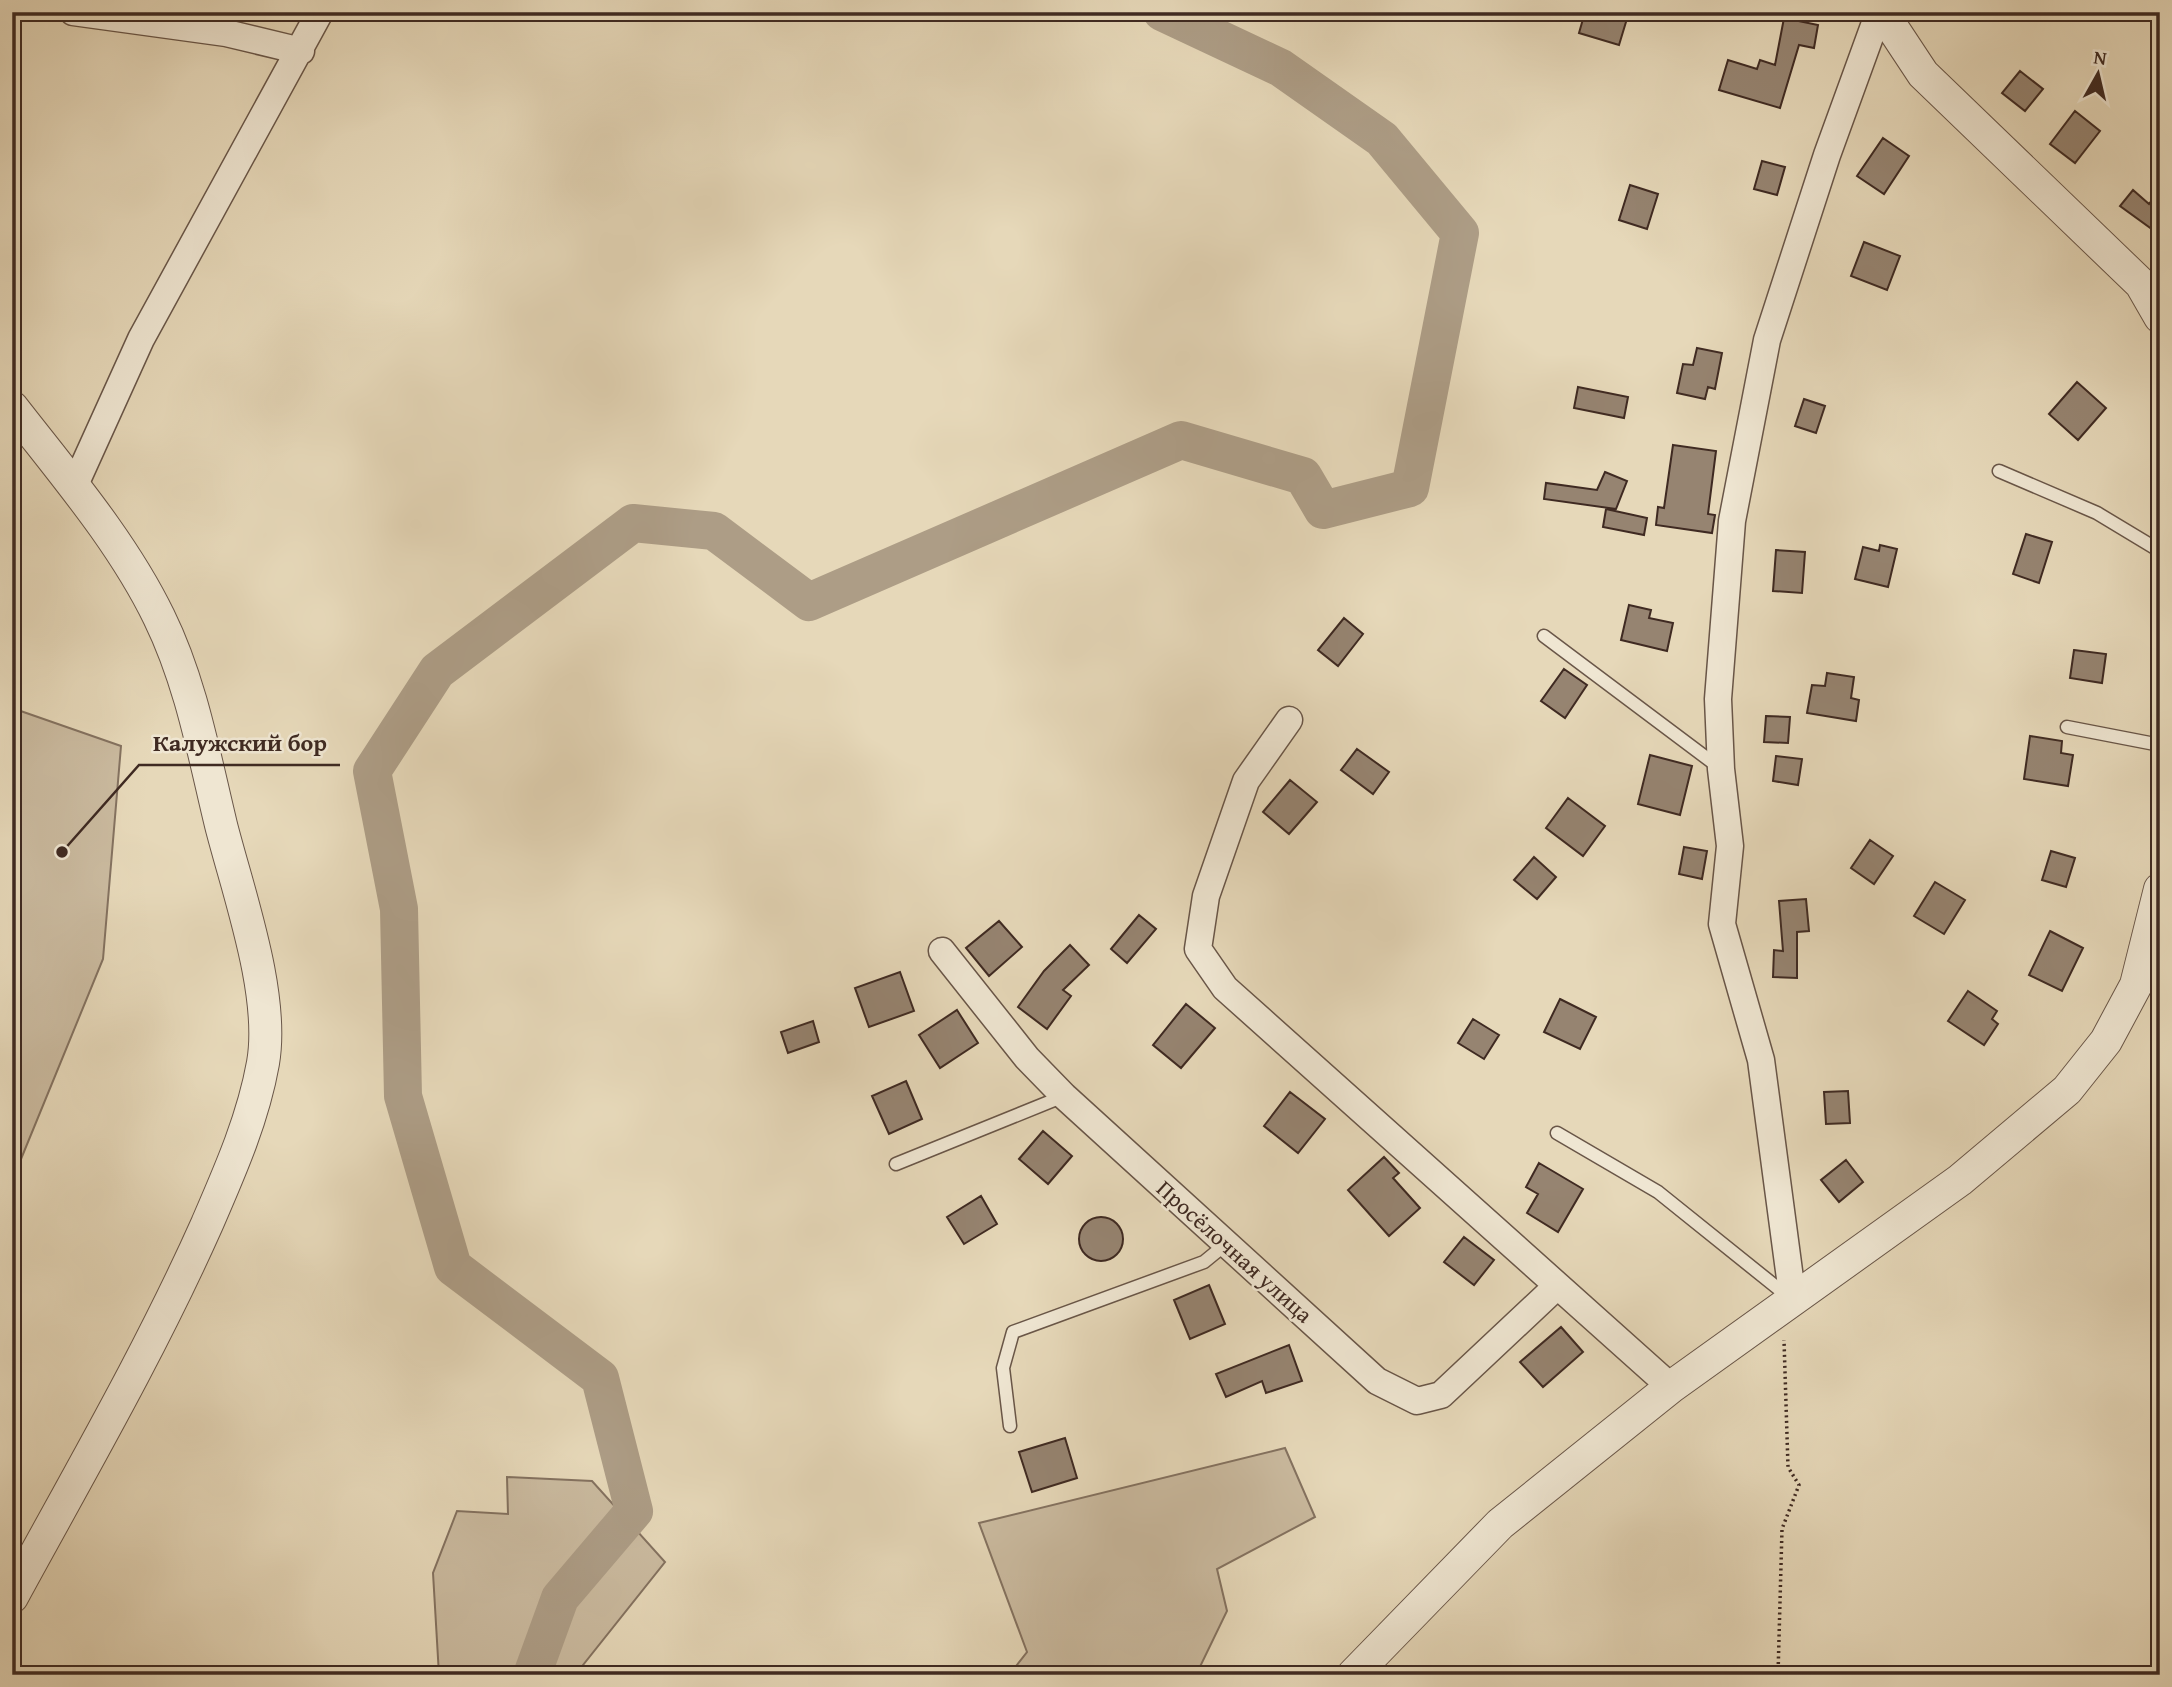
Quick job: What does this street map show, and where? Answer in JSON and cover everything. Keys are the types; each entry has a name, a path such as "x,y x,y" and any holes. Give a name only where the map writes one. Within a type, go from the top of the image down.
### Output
{"street":[{"path":"72,12 226,33 300,51"},
{"path":"74,487 141,339 320,12"},
{"path":"1881,12 1923,74 2141,284 2160,317"},
{"path":"1793,1301 1761,1060 1722,924 1730,846 1721,769 1718,699 1732,522 1767,340 1827,155 1881,12"},
{"path":"12,407 74,487 121,554 159,616 181,667 255,956 265,1025 264,1059 255,1100 237,1156 190,1262 12,1597"},
{"path":"1289,720 1246,781 1206,896 1198,949 1225,988 1556,1287 1671,1387"},
{"path":"1353,1675 1500,1524 1671,1387 1960,1180 2067,1090 2106,1041 2136,985 2160,888"},
{"name":"Просёлочная улица","path":"942,951 1027,1058 1064,1096 1377,1381 1417,1401 1441,1395 1556,1287"}],"lane":[{"path":"1999,471 2097,513 2160,551"},
{"path":"1545,636 1721,769"},
{"path":"2067,727 2160,745"},
{"path":"896,1164 1064,1096"},
{"path":"1556,1133 1658,1192 1793,1301"},
{"path":"1010,1426 1003,1368 1013,1332 1204,1262 1226,1244"}],"path":[{"path":"1777,1675 1782,1528 1799,1485 1788,1467 1784,1341 1793,1301"}],"shaded area":[{"path":"12,708 121,746 103,959 12,1181"},
{"path":"1285,1448 1315,1517 1217,1569 1227,1611 1196,1675 1009,1675 1027,1652 979,1523"},
{"path":"507,1477 592,1481 665,1562 575,1675 439,1675 433,1573 457,1511 508,1514"}],"building":[{"path":"1585,12 1629,12 1619,45 1579,33"},
{"path":"1784,18 1818,25 1814,48 1799,45 1780,108 1719,90 1728,60 1757,69 1760,60 1775,65"},
{"path":"2020,71 2043,89 2025,111 2002,93"},
{"path":"2075,111 2100,131 2075,163 2050,144"},
{"path":"1883,138 1909,156 1884,194 1857,176"},
{"path":"1762,161 1785,167 1777,195 1754,189"},
{"path":"1630,185 1658,194 1647,229 1619,220"},
{"path":"2160,189 2160,235 2120,206 2133,190 2149,204"},
{"path":"1864,242 1900,256 1887,290 1851,276"},
{"path":"1697,348 1722,353 1715,389 1708,387 1705,399 1677,393 1683,364 1693,365"},
{"path":"2077,382 2106,408 2078,440 2049,414"},
{"path":"1578,387 1628,397 1624,418 1574,408"},
{"path":"1804,399 1825,406 1816,433 1795,426"},
{"path":"1673,445 1716,451 1708,514 1715,515 1712,533 1656,525 1658,507 1664,508"},
{"path":"1605,472 1627,481 1616,509 1544,499 1546,483 1597,490"},
{"path":"1606,509 1647,518 1644,535 1603,527"},
{"path":"2026,534 2052,542 2039,583 2013,574"},
{"path":"1880,545 1897,549 1888,587 1855,579 1863,547 1879,551"},
{"path":"1776,550 1805,552 1802,593 1773,591"},
{"path":"1629,605 1651,610 1649,618 1673,623 1667,651 1621,640"},
{"path":"1344,618 1363,634 1338,666 1318,650"},
{"path":"2074,650 2106,654 2102,683 2070,678"},
{"path":"1564,669 1587,685 1565,718 1541,701"},
{"path":"1827,673 1854,677 1851,698 1859,700 1856,721 1807,713 1812,685 1825,686"},
{"path":"1766,716 1790,717 1788,743 1764,742"},
{"path":"2030,736 2062,741 2061,753 2073,755 2068,786 2024,779"},
{"path":"1357,749 1389,772 1373,794 1341,770"},
{"path":"1650,755 1692,766 1680,815 1638,804"},
{"path":"1776,756 1802,759 1798,785 1773,781"},
{"path":"1290,780 1317,802 1289,834 1263,812"},
{"path":"1568,798 1605,826 1583,856 1546,828"},
{"path":"1870,840 1893,856 1874,884 1851,868"},
{"path":"1684,847 1707,851 1702,879 1679,874"},
{"path":"2051,851 2075,858 2066,887 2042,880"},
{"path":"1534,857 1556,877 1537,899 1514,880"},
{"path":"1935,882 1965,900 1944,934 1914,916"},
{"path":"1806,899 1809,931 1797,932 1797,978 1773,977 1774,950 1783,951 1779,901"},
{"path":"1139,915 1156,929 1127,963 1111,949"},
{"path":"999,921 1022,947 989,976 966,948"},
{"path":"2050,931 2083,948 2062,991 2029,975"},
{"path":"1070,945 1089,965 1063,990 1071,996 1047,1029 1018,1007 1044,971"},
{"path":"900,972 914,1011 869,1027 855,988"},
{"path":"1968,991 1997,1011 1992,1019 1998,1024 1984,1045 1948,1021"},
{"path":"1560,999 1596,1017 1580,1049 1544,1032"},
{"path":"1186,1004 1215,1028 1181,1068 1153,1045"},
{"path":"957,1010 978,1043 940,1068 919,1035"},
{"path":"1473,1019 1499,1035 1484,1059 1458,1043"},
{"path":"813,1021 819,1042 788,1053 781,1032"},
{"path":"906,1081 922,1119 889,1134 872,1096"},
{"path":"1848,1091 1850,1123 1826,1124 1824,1092"},
{"path":"1290,1092 1325,1119 1298,1153 1264,1126"},
{"path":"1043,1131 1072,1156 1048,1184 1019,1159"},
{"path":"1384,1157 1399,1173 1393,1178 1420,1208 1389,1236 1348,1190"},
{"path":"1846,1160 1863,1182 1839,1202 1821,1180"},
{"path":"1539,1163 1583,1189 1558,1232 1527,1213 1538,1194 1526,1187"},
{"path":"981,1196 997,1224 964,1244 947,1217"},
{"path":"1101,1217 1116,1224 1123,1239 1116,1254 1101,1261 1086,1254 1079,1239 1086,1224"},
{"path":"1464,1237 1494,1260 1474,1285 1444,1262"},
{"path":"1209,1285 1225,1324 1190,1339 1174,1300"},
{"path":"1561,1327 1583,1352 1543,1387 1520,1362"},
{"path":"1289,1345 1302,1381 1266,1393 1262,1381 1226,1397 1216,1374"},
{"path":"1065,1438 1077,1478 1032,1492 1019,1452"}],"waterway":[{"path":"532,1675 560,1598 634,1511 600,1378 453,1267 403,1096 399,909 372,771 437,671 633,523 714,531 809,602 1181,440 1303,476 1323,510 1410,488 1460,233 1382,139 1281,68 1162,12"}],"place":[{"name":"Калужский бор","path":"62,852"}]}
